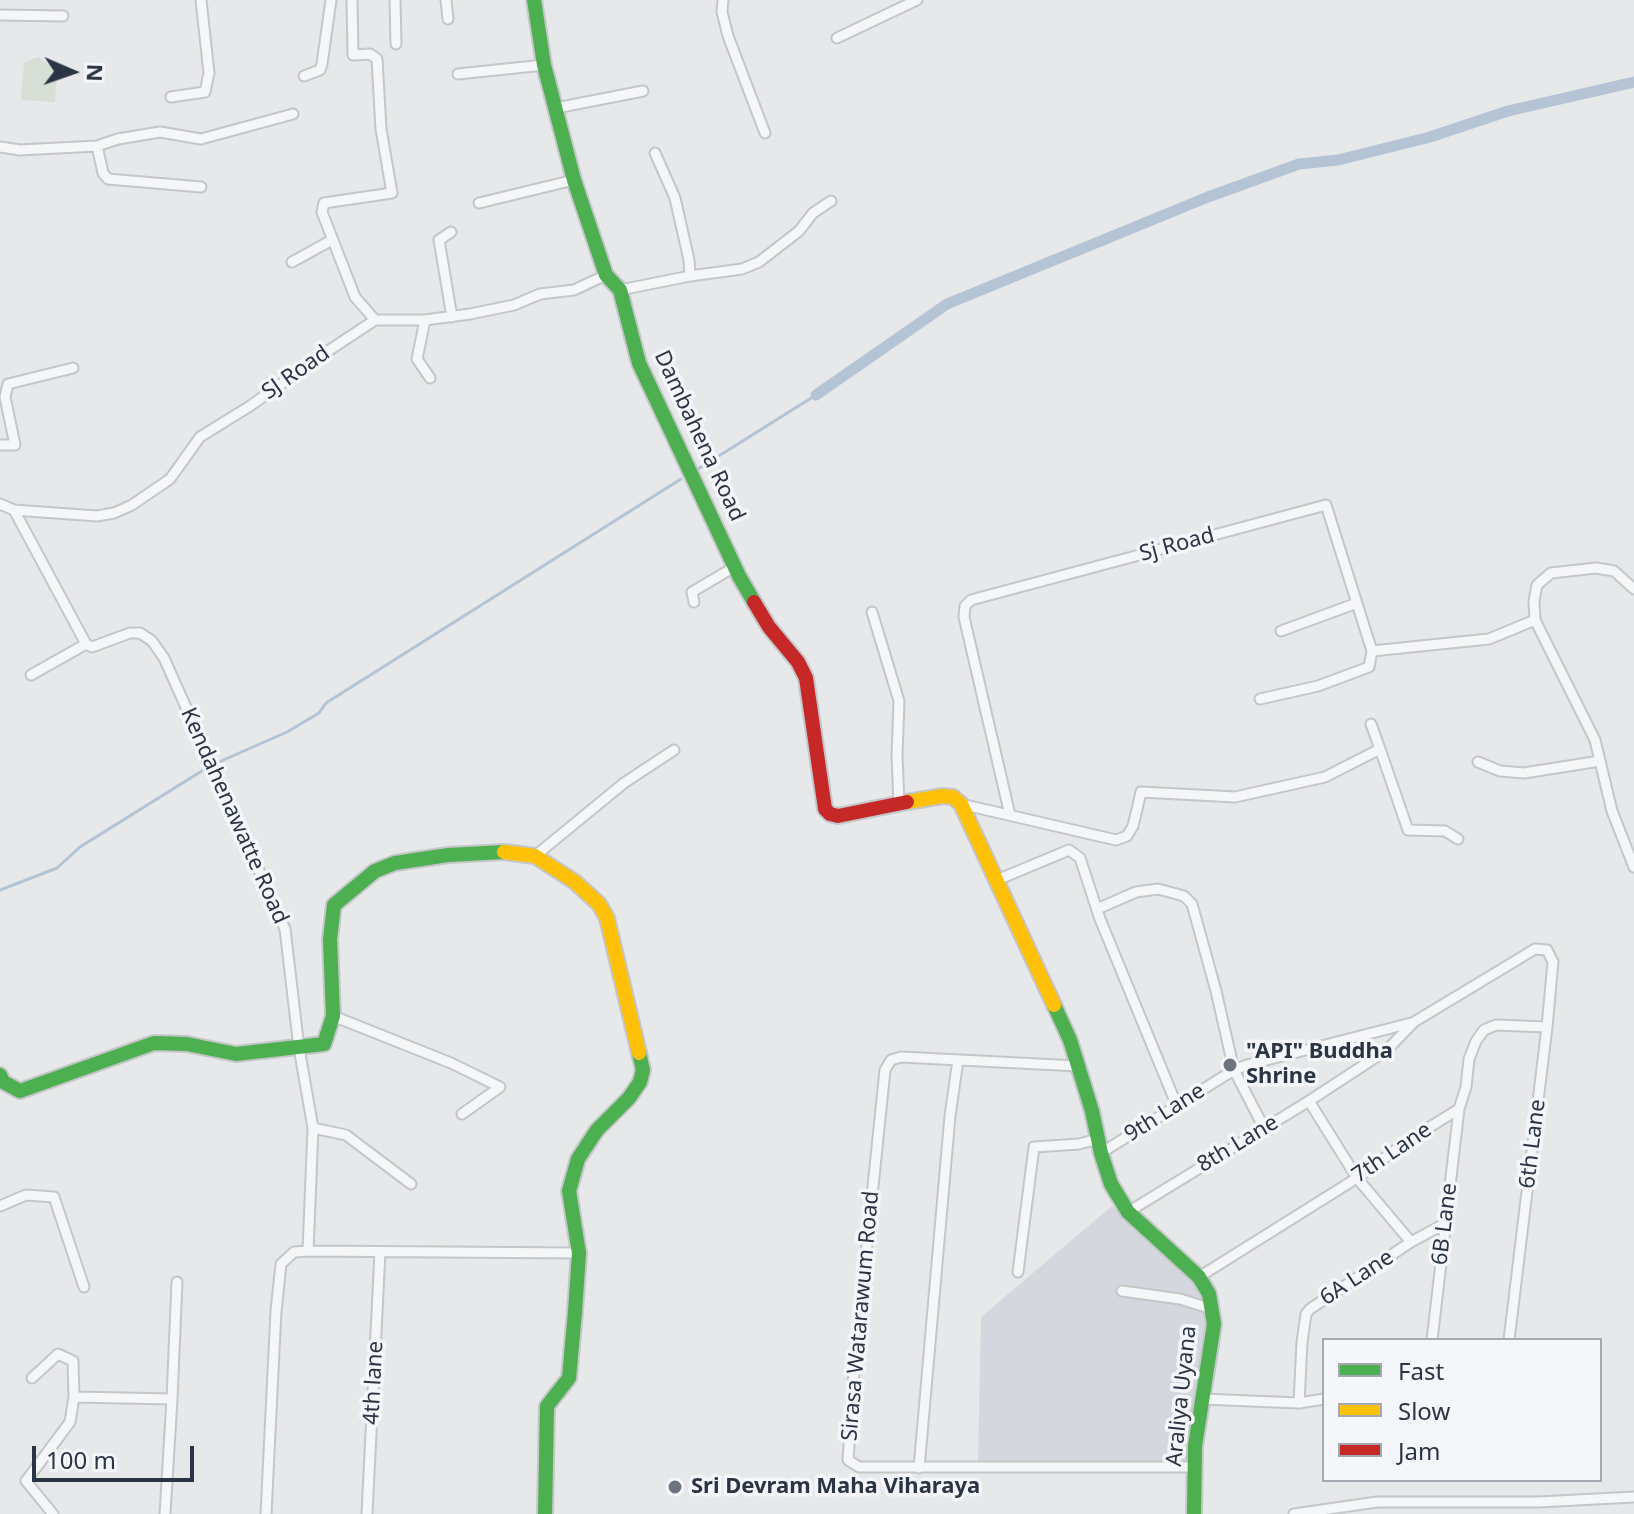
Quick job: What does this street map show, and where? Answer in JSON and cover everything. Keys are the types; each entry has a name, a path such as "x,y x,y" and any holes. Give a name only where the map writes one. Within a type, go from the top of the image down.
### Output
{"street":[{"path":"171,97 205,92 209,73 201,0"},
{"path":"304,76 320,70 331,0"},
{"path":"352,0 353,55 370,54 377,59 381,129 392,193 324,203 322,212 355,297 375,320 425,320 514,305 540,294 574,290 606,275"},
{"path":"395,0 396,44"},
{"path":"446,0 448,19"},
{"name":"Dambahena Road","path":"534,0 544,65 574,180 606,275 620,290 639,363 736,566 769,627 798,662 806,678 825,809 838,816 899,803"},
{"path":"723,0 722,12 728,36 765,133"},
{"path":"837,38 917,0"},
{"path":"0,15 63,16"},
{"path":"458,74 544,65"},
{"path":"556,108 643,91"},
{"path":"0,147 20,150 97,146 160,132 201,139 293,114"},
{"path":"97,146 103,173 108,179 201,187"},
{"path":"655,153 675,198 690,276"},
{"path":"479,203 574,180"},
{"path":"620,290 742,269 759,262 799,231 813,213 831,201"},
{"path":"451,232 439,240 452,317"},
{"path":"292,262 332,240"},
{"name":"SJ Road","path":"14,510 97,516 132,505 170,479 200,437 375,320"},
{"path":"425,320 417,359 430,378"},
{"path":"0,445 15,445 5,397 8,384 73,368"},
{"path":"0,504 14,510 86,644 31,675"},
{"name":"Sj Road","path":"1010,815 964,617 965,606 971,600 1326,505 1372,651"},
{"path":"694,602 692,592 736,566"},
{"path":"1634,589 1614,571 1596,568 1551,573 1537,585 1534,601 1535,620 1595,740 1612,811 1634,867"},
{"path":"1281,631 1357,603"},
{"path":"872,612 899,701 899,803 953,797 961,804 1116,840 1127,836 1133,826 1141,792 1235,797 1325,777 1380,749"},
{"path":"1260,699 1318,686 1369,667 1372,651 1489,639 1535,620"},
{"name":"Kendahenawatte Road","path":"86,644 92,647 130,633 140,633 152,641 164,658 285,929 299,1048 313,1128 308,1251"},
{"path":"1371,724 1408,830 1445,831 1458,839"},
{"path":"535,856 624,783 674,750"},
{"path":"1478,762 1500,771 1524,773 1600,761"},
{"name":"Araliya Uyana","path":"961,804 1070,1040 1111,1184 1128,1212 1199,1277 1209,1294 1214,1324 1195,1446 1194,1514"},
{"path":"997,880 1069,850 1080,858 1097,909 1177,1106"},
{"path":"0,1075 3,1082 20,1091 154,1043 187,1044 236,1054 324,1044 333,1016 330,939 334,905 375,871 395,863 506,852 535,856 575,882 599,904 607,918 643,1070 640,1082 629,1098 597,1130 578,1159 569,1191 579,1253 569,1378 547,1406 545,1514"},
{"path":"1097,909 1136,892 1158,889 1184,896 1192,904 1234,1070 1264,1128"},
{"name":"8th Lane","path":"1128,1212 1387,1050 1414,1022 1535,949 1547,950"},
{"name":"6th Lane","path":"1509,1338 1547,1027 1553,962 1547,950"},
{"path":"333,1016 451,1063 500,1087 462,1114"},
{"name":"9th Lane","path":"1100,1146 1177,1106 1234,1070 1414,1022"},
{"path":"1459,1109 1466,1087 1469,1059 1484,1030 1496,1025 1547,1027"},
{"name":"Sirasa Watarawum Road","path":"1078,1066 901,1057 891,1060 885,1070 854,1371 848,1460 859,1467 1195,1467"},
{"path":"919,1468 950,1116 958,1060"},
{"path":"1309,1101 1357,1178 1411,1242"},
{"name":"7th Lane","path":"1199,1277 1357,1178 1459,1109"},
{"name":"6B Lane","path":"1432,1338 1459,1109"},
{"path":"313,1128 346,1135 411,1184"},
{"path":"1018,1272 1034,1147 1100,1146"},
{"path":"0,1206 26,1195 54,1197 84,1287"},
{"name":"6A Lane","path":"1299,1403 1302,1342 1306,1314 1310,1309 1411,1242 1446,1223"},
{"path":"266,1514 281,1264 294,1252 579,1253"},
{"name":"4th lane","path":"367,1514 380,1252"},
{"path":"165,1514 177,1282"},
{"path":"1122,1291 1180,1299 1212,1309"},
{"path":"32,1378 58,1354 73,1361 74,1397 70,1422 26,1481 53,1514"},
{"path":"74,1397 172,1399"},
{"path":"1202,1399 1299,1403 1322,1399"},
{"path":"1294,1514 1377,1502 1538,1502 1634,1497"}],"shaded area":[{"path":"38,57 57,71 55,102 21,100 24,63"},
{"path":"1112,1206 1198,1284 1212,1326 1194,1464 978,1461 981,1317"}],"waterway":[{"path":"816,395 947,304 1208,197 1299,164 1338,160 1430,137 1508,111 1634,82"},
{"path":"698,469 816,395"},
{"path":"219,762 287,732 319,713 326,703 681,479"},
{"path":"0,890 57,868 80,847 205,769"}],"traffic: fast":[{"path":"534,0 544,65 574,180 606,275 620,290 639,363 754,602"},
{"path":"0,1075 3,1082 20,1091 154,1043 187,1044 236,1054 324,1044 333,1016 330,939 334,905 375,871 395,863 448,855 504,852"},
{"path":"1054,1005 1070,1040 1111,1184 1128,1212 1199,1277 1209,1294 1214,1324 1195,1446 1194,1514"},
{"path":"545,1514 547,1406 569,1378 575,1312 579,1253 569,1191 578,1159 597,1130 629,1098 640,1082 643,1070 639,1053"}],"traffic: slow":[{"path":"907,802 943,796 953,797 961,804 1054,1005"},
{"path":"504,852 535,856 575,882 599,904 607,918 639,1053"}],"traffic: jam":[{"path":"754,602 769,627 798,662 806,678 825,809 838,816 907,802"}],"place":[{"name":"\"API\" Buddha Shrine","path":"1230,1065"},
{"name":"Sri Devram Maha Viharaya","path":"675,1487"}]}
